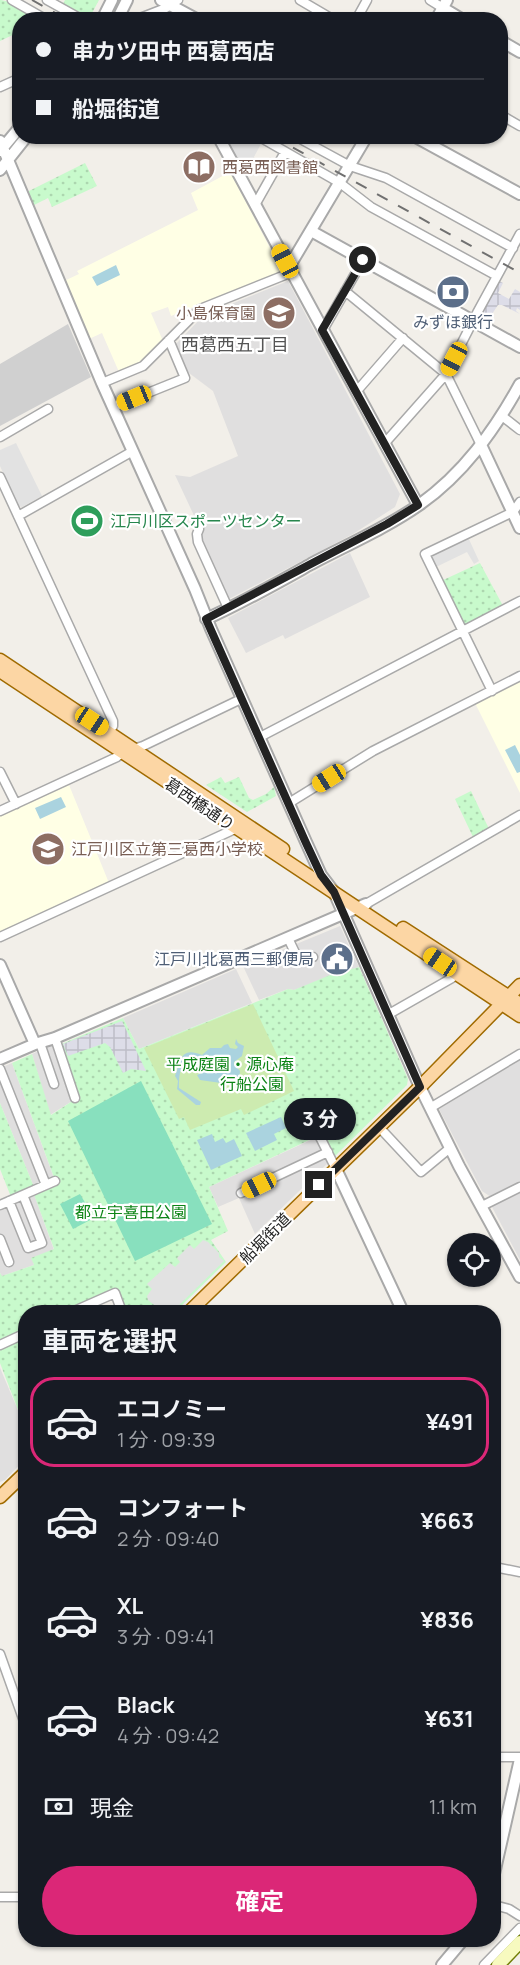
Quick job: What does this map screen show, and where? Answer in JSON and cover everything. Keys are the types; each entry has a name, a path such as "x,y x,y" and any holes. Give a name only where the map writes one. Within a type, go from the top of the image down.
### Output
{"main road":[{"name":"葛西橋通り","path":"0,660 237,828 334,892 362,906 505,1000 520,1016"},
{"name":"葛西橋通り","path":"0,671 107,736"},
{"name":"葛西橋通り","path":"129,751 321,875 457,974 505,1000 520,1004"},
{"name":"船堀街道","path":"196,1305 420,1087 520,985"},
{"path":"0,1497 18,1480"},
{"path":"498,1965 520,1942"}],"street":[{"path":"12,0 33,12"},
{"path":"47,0 68,12"},
{"path":"300,0 320,12"},
{"path":"429,0 445,4"},
{"path":"156,12 166,8 170,2 186,12"},
{"path":"12,135 1,147 4,165 195,589 241,699 321,875 334,892 430,1108 520,1277"},
{"path":"4,165 21,144"},
{"path":"222,144 418,505"},
{"path":"272,144 340,183 371,207 497,276"},
{"path":"310,144 350,166 386,178 513,248"},
{"path":"102,383 143,366 200,309 285,275 362,144"},
{"path":"438,144 520,194"},
{"path":"255,205 285,152"},
{"path":"311,231 520,347"},
{"path":"384,444 446,374 520,234"},
{"path":"322,330 363,260"},
{"path":"345,291 446,374 520,528"},
{"path":"356,392 403,338"},
{"path":"113,407 185,378 169,340"},
{"path":"206,619 379,529 418,505 459,471 481,446 502,416 520,384"},
{"path":"0,437 48,409"},
{"path":"502,416 520,430"},
{"path":"18,516 133,451"},
{"path":"0,477 3,493 18,516 113,721 113,726 107,736"},
{"path":"492,691 425,554 513,512 520,502"},
{"path":"199,529 198,542 228,608"},
{"path":"260,737 520,601"},
{"path":"289,803 374,751 520,676"},
{"path":"0,811 241,699"},
{"path":"0,772 16,804"},
{"path":"0,1059 55,1038 344,915 520,815"},
{"path":"0,937 237,828"},
{"path":"288,938 299,961 313,957"},
{"path":"0,965 54,1084"},
{"path":"389,1014 457,974"},
{"path":"55,1038 75,1098"},
{"path":"430,1108 520,1054"},
{"path":"0,1069 46,1185"},
{"path":"379,1127 421,1172 450,1148"},
{"path":"320,1135 395,1305"},
{"path":"241,1193 328,1152"},
{"path":"23,1195 42,1243 28,1248 4,1203 55,1181"},
{"path":"482,1206 520,1187"},
{"path":"0,1239 9,1262"},
{"path":"88,1305 115,1293 119,1305"},
{"path":"0,1345 18,1337"},
{"path":"501,1568 520,1572"},
{"path":"0,1654 18,1705"},
{"path":"501,1757 520,1758 501,1843"},
{"path":"0,1897 18,1897"},
{"path":"501,1906 509,1908 520,1916"},
{"path":"484,1965 520,1928"},
{"path":"442,1965 458,1947"}],"shaded area":[{"path":"227,144 261,144 243,177"},
{"path":"230,172 282,271 171,316 168,307 151,313 163,341 141,363 119,372 102,333 89,339 64,281 79,274 77,271 198,210 191,193"},
{"path":"288,281 400,494 395,507 353,534 229,599 175,475 190,477 238,456 213,391 185,370 175,345 204,315"},
{"path":"499,281 503,283 498,293 509,299 515,289 520,292 520,310 517,308 516,311 520,314 498,305 488,320 485,322 480,320 479,317"},
{"path":"68,324 91,377 0,426 0,364"},
{"path":"16,443 42,496 22,507 18,506 0,466 0,450"},
{"path":"467,535 479,561 474,564 467,552 434,568 426,555"},
{"path":"350,553 370,597 285,639 283,635 246,653 228,618"},
{"path":"520,680 520,793 475,703"},
{"name":"江戸川区立第三葛西小学校","path":"69,785 109,883 0,932 0,815"},
{"path":"340,926 359,967 259,1000 243,966"},
{"path":"236,969 252,1003 139,1049 123,1018"},
{"path":"122,1021 146,1071 131,1069 123,1073 110,1047 105,1043 68,1056 63,1044"},
{"path":"53,1044 77,1098 50,1115 32,1054 44,1046"},
{"path":"520,1060 520,1183 491,1197 482,1191 439,1109"},
{"path":"12,1063 54,1178 34,1187 0,1103 0,1068"},
{"path":"317,1137 329,1162 255,1234 239,1198 218,1207 209,1187"},
{"path":"520,1189 520,1260 492,1207 494,1202"},
{"path":"34,1194 54,1250 32,1258 34,1265 2,1276 0,1273 0,1209"},
{"path":"203,1240 208,1242 224,1261 179,1305 154,1305 148,1300 147,1296 152,1289 147,1284 170,1263 175,1267 180,1262 177,1258 190,1245 194,1249"},
{"path":"0,1368 18,1410 18,1466 0,1482"}],"green space":[{"path":"0,0 18,6 26,12 12,12 12,35 0,41"},
{"path":"65,0 99,0 93,12 80,12 63,4"},
{"path":"85,163 97,186 52,207 48,198 34,205 27,192"},
{"path":"480,563 502,604 500,608 466,626 462,625 441,581"},
{"path":"221,777 225,783 239,777 249,798 253,800 274,787 276,796 247,812 206,785"},
{"path":"471,791 489,829 473,837 455,799"},
{"path":"359,967 408,1079 407,1085 334,1157 322,1134 209,1187 228,1231 211,1240 226,1262 182,1305 121,1305 115,1291 88,1305 18,1305 18,1410 0,1363 0,1273 2,1276 34,1265 31,1258 54,1249 32,1189 11,1197 0,1169 0,1103 36,1192 56,1183 12,1063 32,1054 51,1115 77,1098 59,1045 123,1018 139,1049 288,989 294,990 347,968"},
{"name":"平成庭園・源心庵","path":"253,1004 294,1091 244,1115 241,1109 190,1130 184,1117 179,1119 144,1048"},
{"name":"都立宇喜田公園","path":"141,1081 212,1224 135,1261 68,1121"},
{"path":"80,1194 94,1218 73,1229 60,1204"}],"water":[{"path":"116,265 120,275 97,286 92,277"},
{"path":"515,745 520,755 520,772 517,773 505,750"},
{"path":"61,797 66,807 40,819 35,808"},
{"path":"236,1039 244,1046 242,1056 234,1062 240,1071 239,1081 235,1085 200,1080 197,1075 205,1069 189,1066 185,1061 182,1062 179,1088 201,1102 200,1105 196,1105 177,1089 178,1081 175,1076 182,1056 189,1052 202,1055 210,1048 221,1048 228,1044 230,1048 236,1049 238,1047 235,1044"},
{"path":"281,1117 286,1128 274,1134 277,1140 255,1151 246,1133"},
{"path":"212,1134 215,1142 223,1138 226,1143 234,1139 242,1156 211,1170 197,1140"}],"railway":[{"path":"32,0 54,12"},
{"path":"286,144 520,273"}],"place":[{"name":"西葛西図書館","path":"199,167"},
{"name":"みずほ銀行","path":"453,292"},
{"name":"小島保育園","path":"279,313"},
{"name":"江戸川区スポーツセンター","path":"87,521"},
{"name":"江戸川区立第三葛西小学校","path":"48,849"},
{"name":"江戸川北葛西三郵便局","path":"337,959"}],"district":[{"name":"西葛西五丁目","path":"235,345"}],"route":[{"path":"319,1185 420,1087 334,892 321,875 206,619 403,516 418,505 322,330 363,260"}],"park label":[{"name":"行船公園","path":"252,1084"}]}
